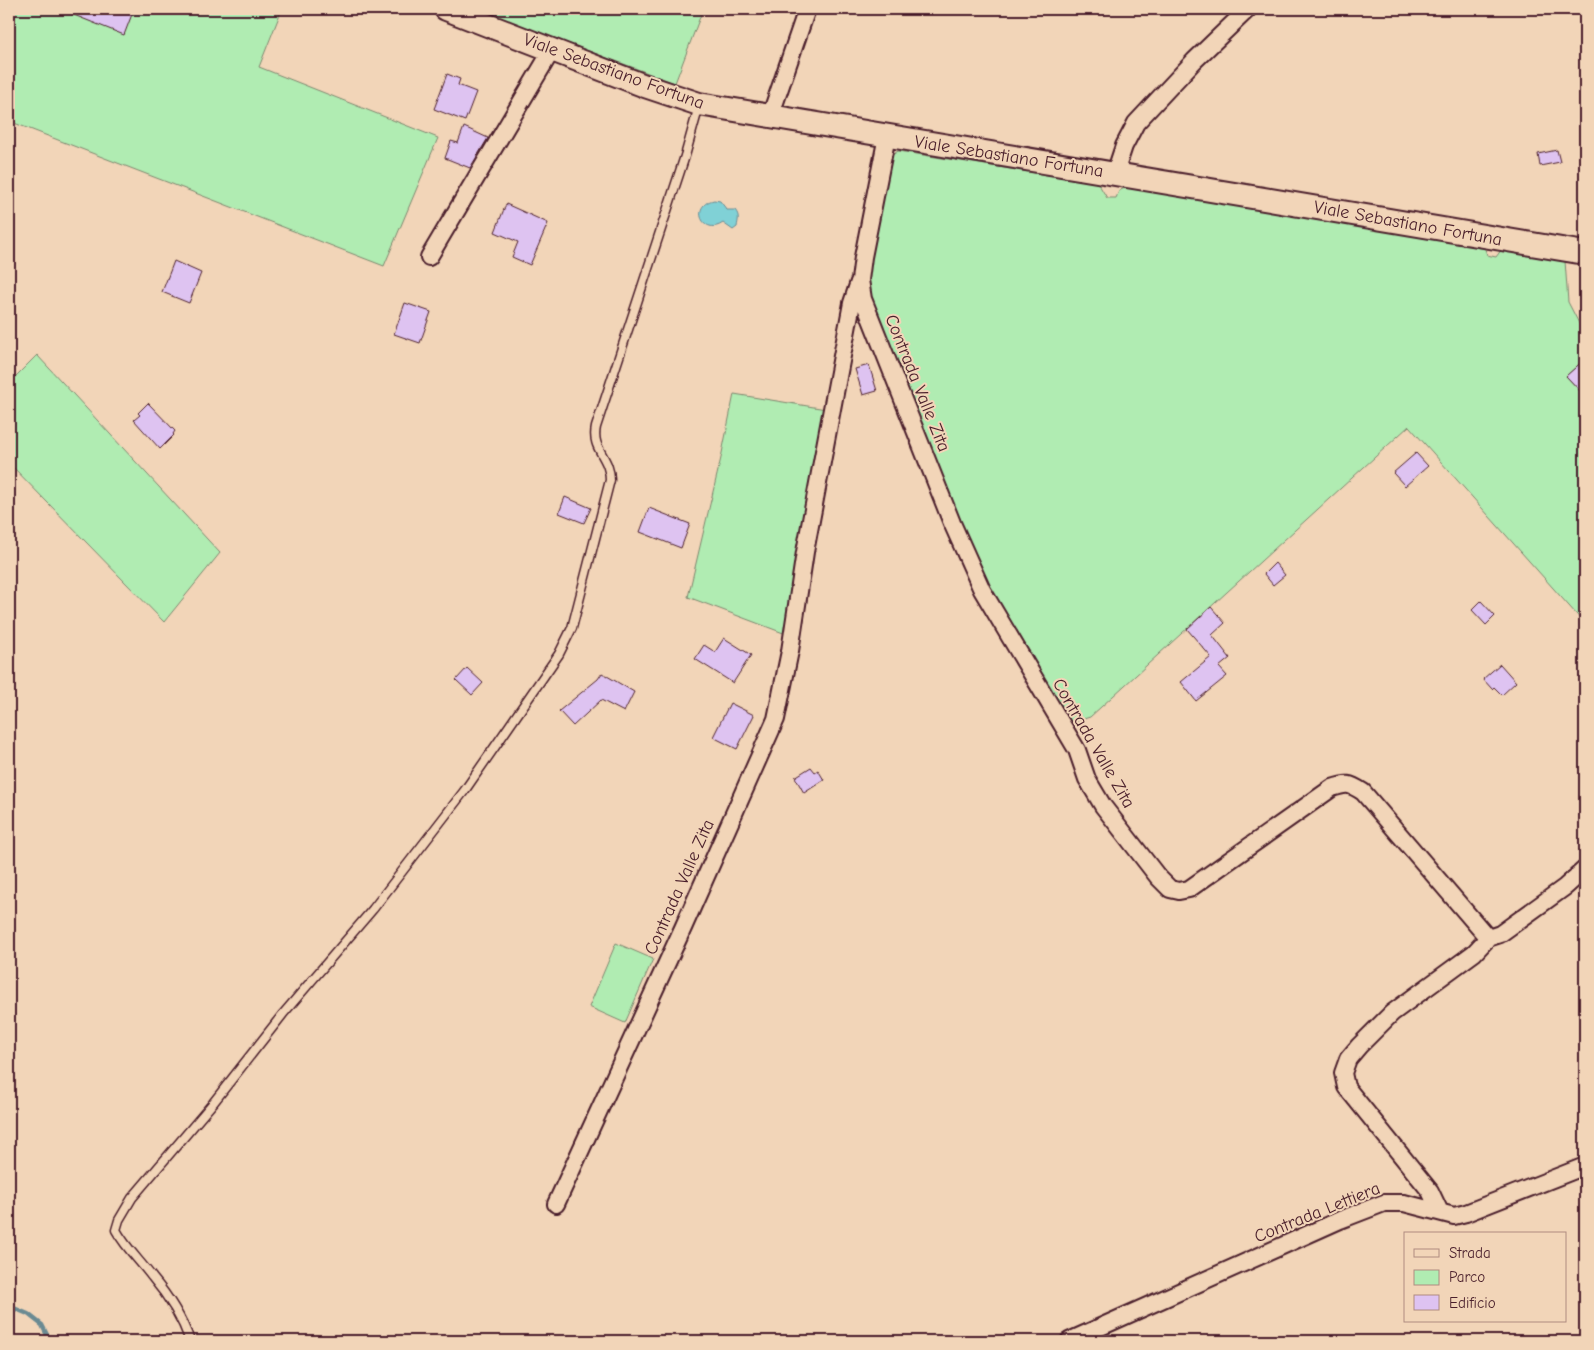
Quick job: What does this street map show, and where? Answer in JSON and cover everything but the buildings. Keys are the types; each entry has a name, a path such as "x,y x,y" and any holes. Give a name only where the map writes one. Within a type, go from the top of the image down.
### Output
{"street":[{"name":"Viale Sebastiano Fortuna","path":"446,9 645,86 699,104 1585,253"},
{"path":"770,117 807,9"},
{"path":"1115,173 1124,146 1136,123 1188,67 1248,9"},
{"path":"429,257 552,50"},
{"name":"Contrada Valle Zita","path":"556,1204 683,928 776,719 790,652 804,552 852,303 860,280 887,136"},
{"name":"Contrada Valle Zita","path":"860,280 863,299 884,353 952,522 982,590 1077,750 1087,779 1103,806 1158,877 1170,889 1178,891 1189,889 1332,788 1346,784 1354,786 1363,792 1488,938"},
{"path":"1440,1212 1430,1191 1346,1087 1343,1073 1348,1060 1359,1046 1392,1013 1474,953 1488,938 1500,934 1565,887 1584,870"},
{"name":"Contrada Lettiera","path":"1069,1341 1340,1220 1384,1203 1404,1203 1454,1216 1585,1166"}],"lane":[{"path":"190,1341 184,1324 153,1278 124,1245 116,1230 118,1220 132,1198 213,1103 289,1007 373,909 465,790 559,654 572,628 610,480 608,464 596,445 594,436 596,427 685,156 699,104"}],"green space":[{"path":"9,9 282,9 259,67 438,138 384,266 9,121"},
{"path":"475,9 703,9 675,83"},
{"path":"898,151 1098,183 1107,198 1116,198 1119,191 1126,187 1484,246 1487,255 1496,257 1502,249 1565,261 1568,302 1585,335 1585,359 1566,376 1585,396 1585,624 1409,426 1090,717 1074,722 1068,720 987,590 937,475 865,281 891,156"},
{"path":"37,355 220,553 164,622 9,463 9,383"},
{"path":"734,394 826,409 786,634 688,597"},
{"path":"616,943 653,959 625,1023 589,1007"}],"water":[{"path":"714,200 720,201 727,210 735,210 737,212 737,227 733,230 723,223 710,226 702,219 702,208 706,203"}],"waterway":[{"path":"9,1306 28,1314 42,1325 50,1341"}]}
